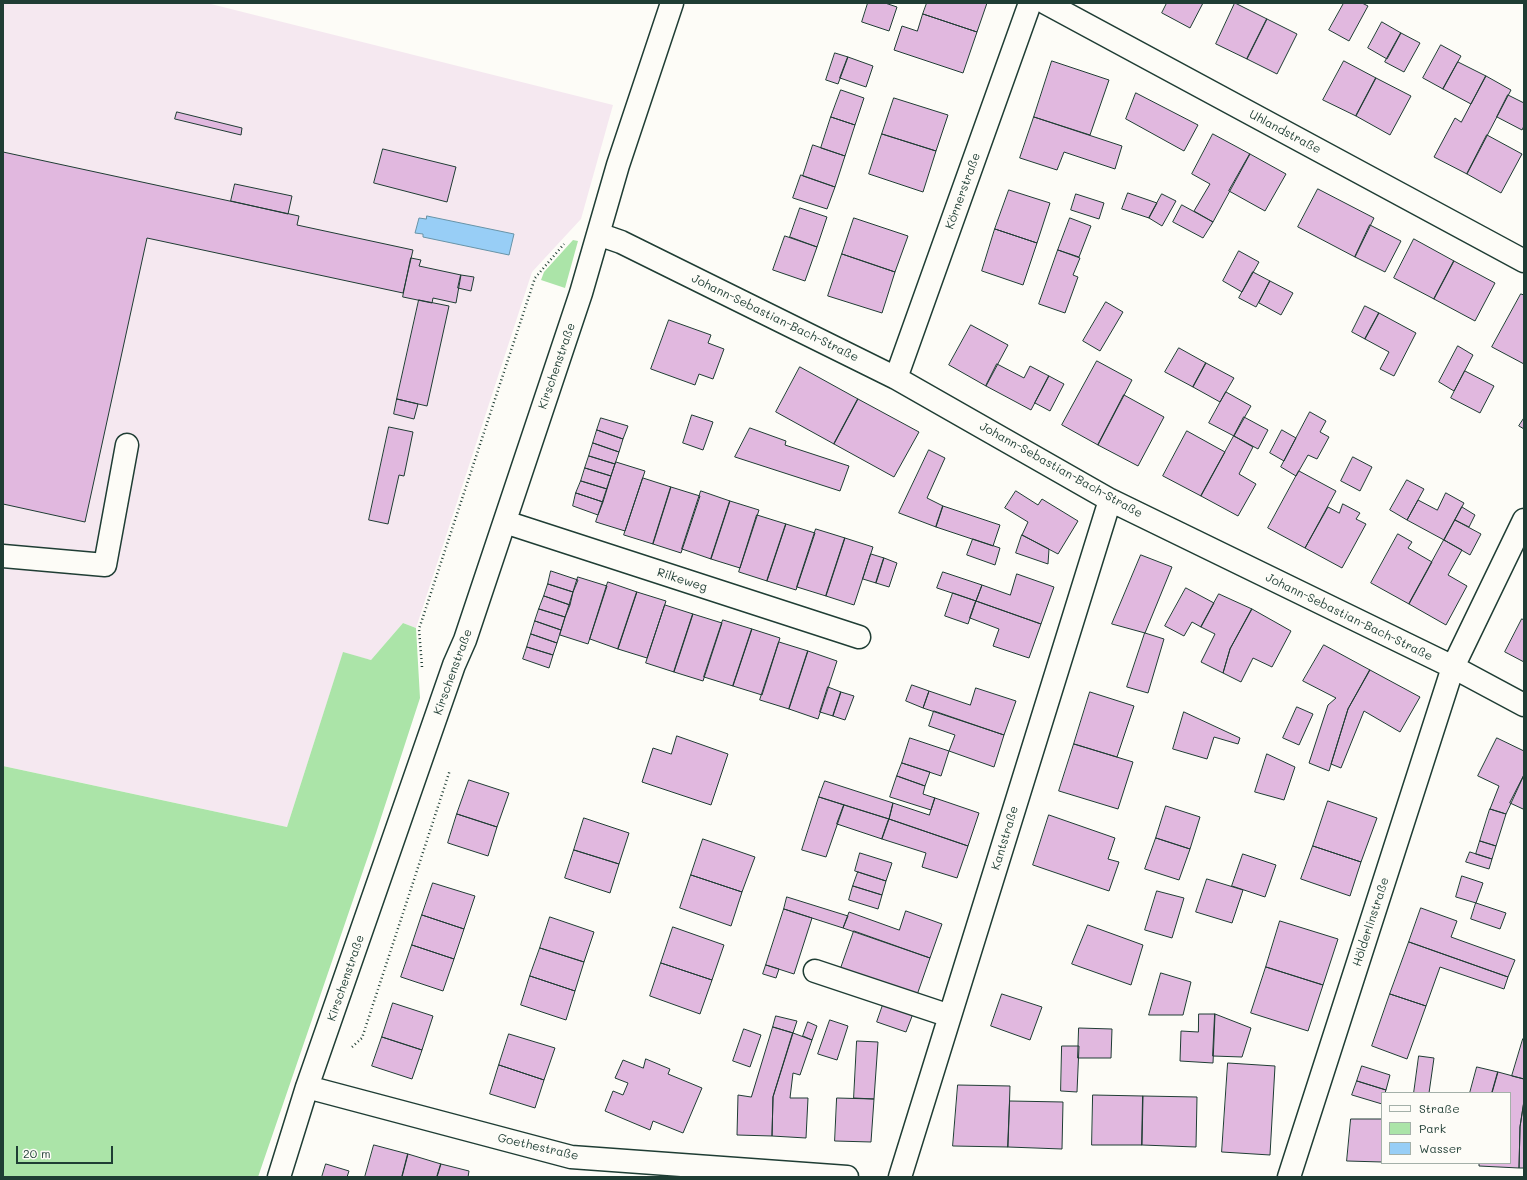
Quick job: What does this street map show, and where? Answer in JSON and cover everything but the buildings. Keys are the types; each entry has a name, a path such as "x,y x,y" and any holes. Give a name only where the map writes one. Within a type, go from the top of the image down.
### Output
{"street":[{"name":"Kirschenstraße","path":"279,1177 307,1087 443,697 465,640 582,293 618,165 672,3"},
{"name":"Körnerstraße","path":"896,378 1030,3"},
{"name":"Uhlandstraße","path":"1046,3 1524,261"},
{"name":"Johann-Sebastian-Bach-Straße","path":"598,234 621,242 896,378 1110,500 1453,667 1524,705"},
{"path":"3,556 105,565 127,445"},
{"name":"Kantstraße","path":"900,1177 1110,500"},
{"name":"Hölderlinstraße","path":"1289,1177 1453,667 1524,520"},
{"name":"Rilkeweg","path":"504,522 859,637"},
{"path":"815,971 950,1016"},
{"name":"Goethestraße","path":"307,1087 571,1157 847,1177"}],"path":[{"path":"443,697 424,690 419,629 535,278 573,234 598,234"}],"shaded area":[{"path":"3,3 207,3 613,105 581,219 532,272 416,628 403,623 371,660 343,653 287,827 3,766"}],"green space":[{"path":"573,240 578,241 565,288 541,280 544,272"},
{"path":"403,623 416,628 420,698 376,833 258,1177 3,1177 3,766 287,827 343,652 371,660"}],"water":[{"path":"427,216 514,234 509,255 423,237 423,234 415,233 419,218 426,219"}]}
